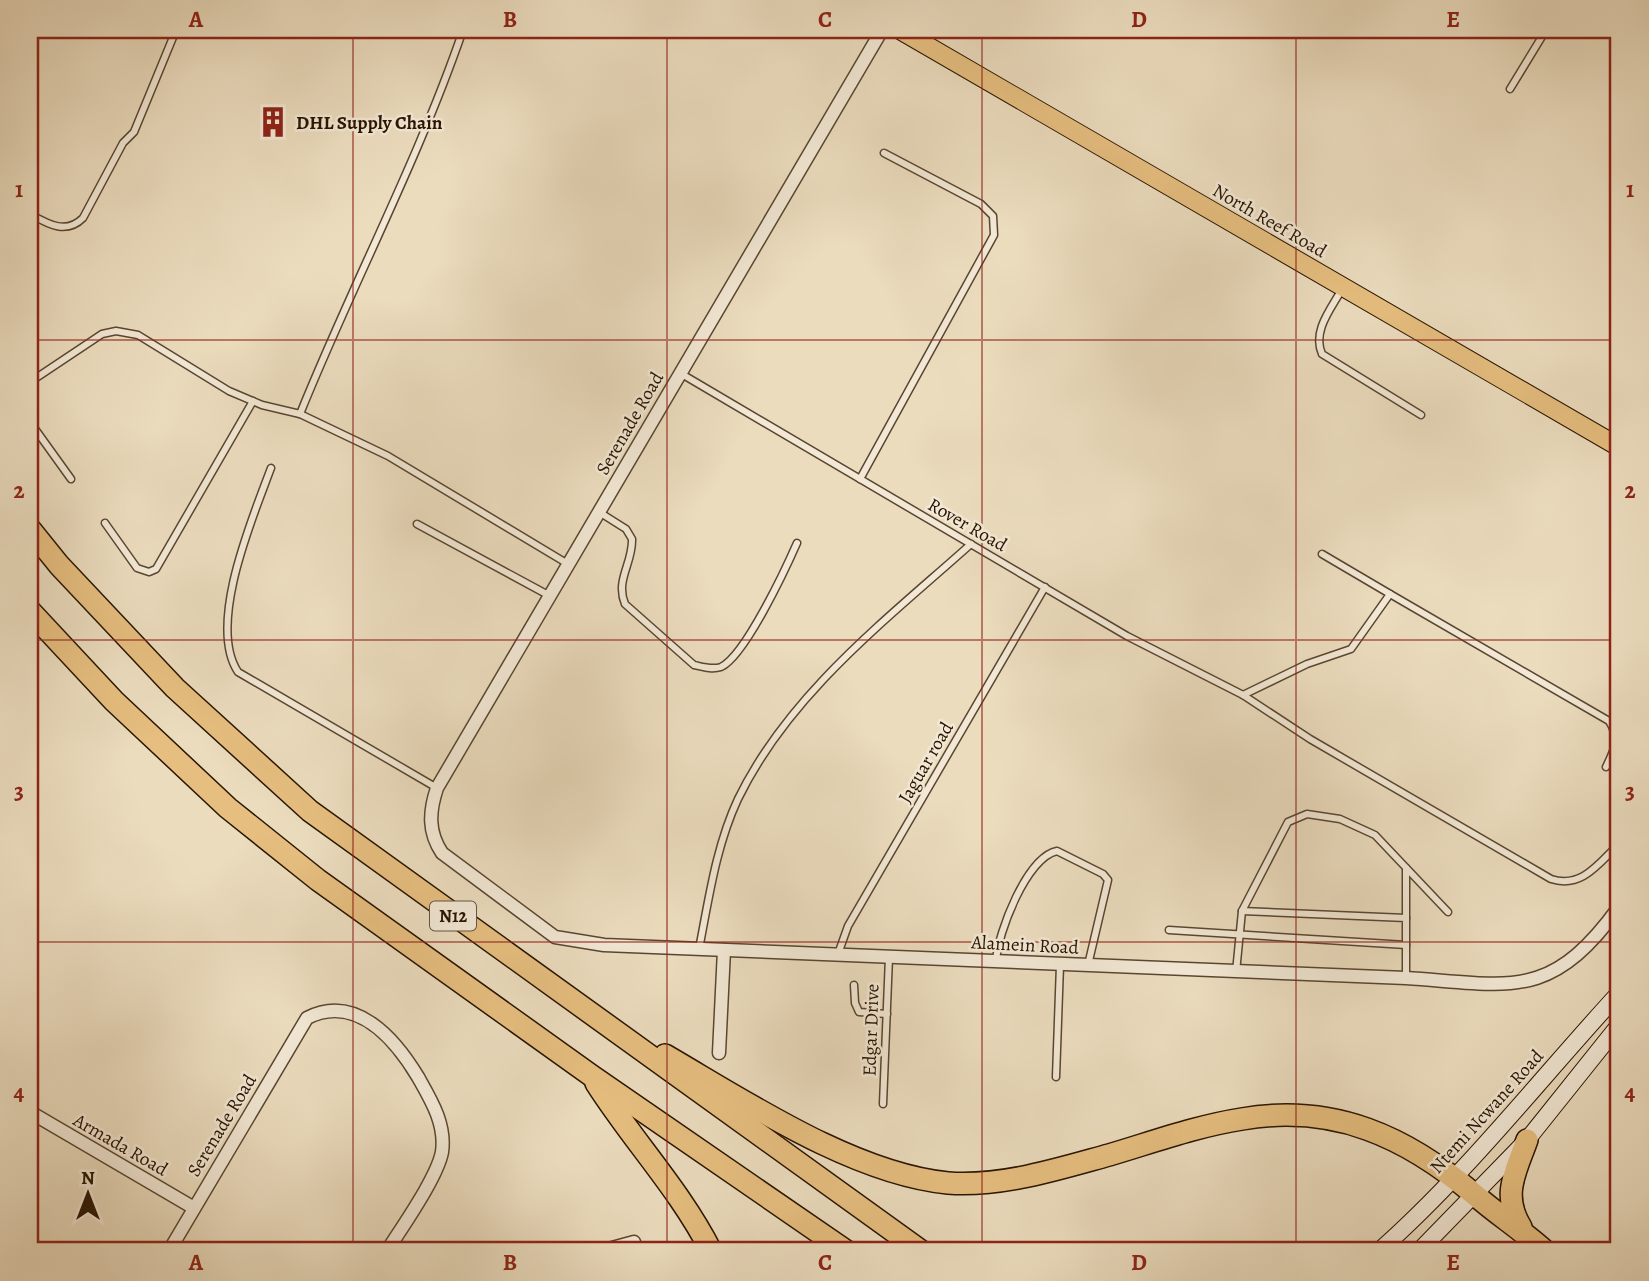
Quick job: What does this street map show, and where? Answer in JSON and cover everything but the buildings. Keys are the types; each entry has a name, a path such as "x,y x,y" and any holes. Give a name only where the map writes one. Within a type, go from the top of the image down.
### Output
{"highway":[{"name":"N12","path":"30,529 59,565 174,688 310,811 616,1035 921,1251"},
{"name":"N12","path":"30,611 114,701 228,808 318,880 592,1076 846,1251"},
{"path":"616,1035 654,1048 844,1154 914,1178 951,1183 988,1182 1031,1175 1244,1118 1284,1115 1350,1122 1425,1155 1456,1176 1475,1195 1545,1251"},
{"path":"592,1076 618,1117 692,1213 711,1251"},
{"path":"1524,1232 1512,1210 1510,1190 1527,1140"}],"main road":[{"name":"North Reef Road","path":"900,30 1619,447"},
{"name":"Ntemi Ncwane Road","path":"1379,1251 1456,1176 1619,993"},
{"path":"1419,1251 1527,1140 1619,1025"}],"street":[{"name":"Serenade Road","path":"434,841 431,806 437,788 882,30"},
{"name":"Alamein Road","path":"434,841 442,853 555,937 604,945 1406,978 1516,985 1531,982 1577,956 1619,907"},
{"path":"719,1053 724,950"},
{"name":"Serenade Road","path":"169,1251 307,1018 321,1011 338,1011 369,1020 386,1033 403,1053 435,1106 442,1133 442,1153 434,1172 387,1251"},
{"name":"Armada Road","path":"30,1112 194,1209"},
{"path":"601,1251 634,1242"}],"lane":[{"path":"30,214 51,225 65,228 76,225 83,218 123,143 134,132 176,30"},
{"path":"300,414 343,308 437,105 463,30"},
{"path":"1510,89 1546,30"},
{"path":"860,479 994,234 993,216 981,204 884,153"},
{"path":"1343,287 1319,332 1317,343 1322,354 1421,415"},
{"path":"30,382 102,334 116,331 138,335 229,391 253,401 300,414 388,456 568,564"},
{"name":"Rover Road","path":"680,373 1127,636 1243,695 1310,739 1551,879 1563,883 1588,875 1619,844"},
{"path":"105,523 137,568 149,572 156,569 253,401"},
{"path":"30,422 71,479"},
{"path":"271,468 239,555 227,635 228,657 238,673 437,788"},
{"path":"599,512 626,529 632,539 621,579 621,594 625,604 694,665 709,669 721,667 739,648 776,589 797,543"},
{"path":"416,524 550,596"},
{"path":"699,949 716,860 739,799 784,727 836,664 971,544"},
{"path":"1322,554 1609,721 1617,737 1616,748 1606,767"},
{"name":"Jaguar road","path":"838,954 848,926 1045,587"},
{"path":"1243,695 1307,664 1351,649 1390,594"},
{"path":"1236,972 1242,911 1288,822 1307,814 1340,819 1375,835 1448,912"},
{"path":"996,961 1004,922 1040,859 1057,851 1091,867 1108,880 1088,967"},
{"path":"1406,868 1406,978"},
{"path":"1242,911 1406,918"},
{"path":"1169,930 1406,944"},
{"name":"Edgar Drive","path":"883,1104 889,957"},
{"path":"1056,1077 1060,965"},
{"path":"854,985 855,1003 859,1012 887,1014"}],"place":[{"name":"DHL Supply Chain","path":"273,122"}]}
